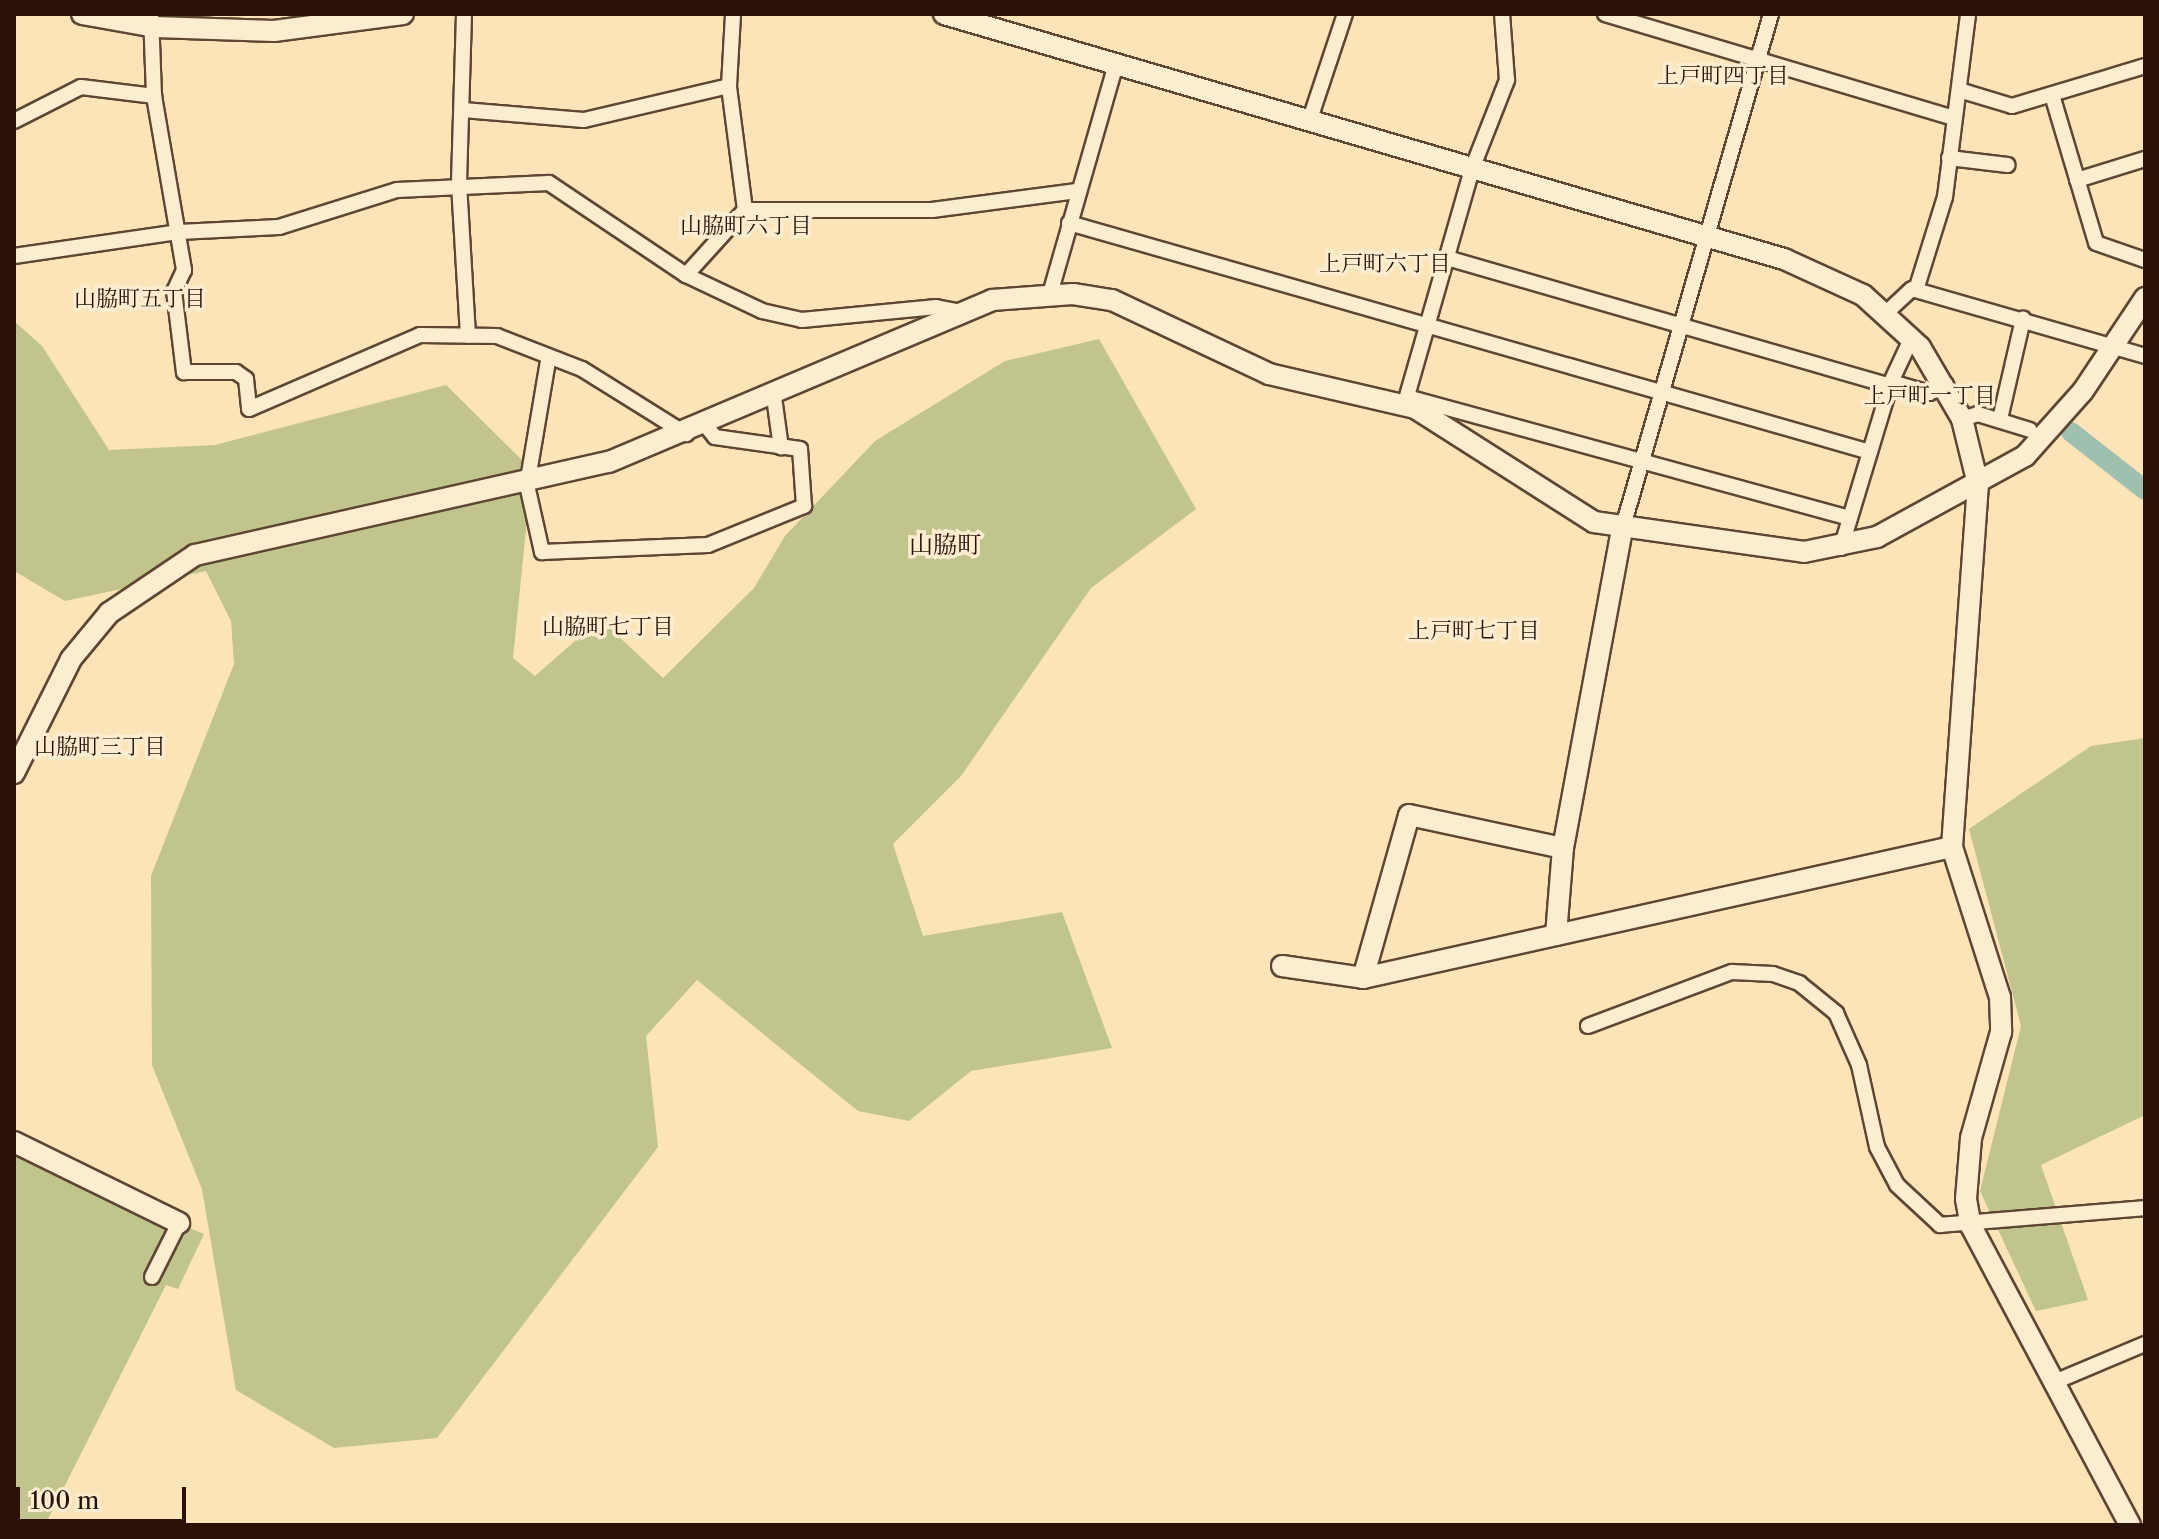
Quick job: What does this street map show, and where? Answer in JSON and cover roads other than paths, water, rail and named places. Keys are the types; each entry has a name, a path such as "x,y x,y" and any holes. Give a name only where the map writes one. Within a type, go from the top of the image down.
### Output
{"street":[{"path":"82,14 153,21 278,23 403,14"},
{"path":"464,14 459,184 468,336"},
{"path":"733,14 729,86 745,210"},
{"path":"944,14 992,20 1115,67 1705,236 1825,275 1886,313 1912,337 1946,384 1962,419 1978,484 1952,847 2000,997 1998,1045 1966,1172 1971,1226 2130,1525"},
{"path":"1309,122 1345,14"},
{"path":"1406,400 1472,169 1507,80 1502,14"},
{"path":"1605,14 1954,118"},
{"path":"1556,935 1563,848 1622,530 1771,14"},
{"path":"1886,313 1916,290 1949,158 1968,14"},
{"path":"153,21 154,96 184,270 174,291 184,372 236,372 246,379 249,409 420,335 497,336 548,361 593,374 651,419 686,434"},
{"path":"1959,90 2012,106 2145,66"},
{"path":"1050,294 1115,67"},
{"path":"463,110 584,120 729,86"},
{"path":"14,121 81,87 154,96"},
{"path":"2052,95 2096,243 2145,260"},
{"path":"1949,158 2008,165"},
{"path":"2077,180 2145,159"},
{"path":"14,256 179,232 279,227 397,190 459,184 549,183 686,275 732,300 802,320 936,307 961,312"},
{"path":"686,275 745,210 932,210 1077,191"},
{"path":"1069,223 1870,452"},
{"path":"1447,258 1890,384 1929,393 1946,384"},
{"path":"1916,290 2145,356"},
{"path":"14,773 71,659 109,613 195,555 277,530 527,485 686,434 961,312 1050,294 1112,300 1269,374 1406,400 1850,518"},
{"path":"1406,400 1569,510 1622,530 1788,552 1841,549 1978,484 2052,430 2145,298"},
{"path":"2000,419 2023,319"},
{"path":"1841,549 1890,384 1912,337"},
{"path":"548,361 527,485 542,552 708,545 804,506 800,449 715,437 706,426"},
{"path":"774,397 781,448"},
{"path":"1962,419 2000,419 2030,430"},
{"path":"1363,978 1409,815 1563,848"},
{"path":"1282,966 1363,978 1952,847"},
{"path":"1588,1026 1732,972 1799,983 1846,1027 1877,1147 1897,1185 1940,1225 1971,1226 2145,1208"},
{"path":"14,1142 179,1223 152,1277"},
{"path":"2052,1383 2145,1344"}],"waterway":[{"path":"2071,432 2145,490"}],"district":[{"name":"上戸町四丁目","path":"1723,76"},
{"name":"山脇町六丁目","path":"746,226"},
{"name":"上戸町六丁目","path":"1385,264"},
{"name":"山脇町五丁目","path":"140,299"},
{"name":"上戸町一丁目","path":"1930,396"},
{"name":"山脇町","path":"945,545"},
{"name":"山脇町七丁目","path":"608,627"},
{"name":"上戸町七丁目","path":"1474,631"},
{"name":"山脇町三丁目","path":"100,747"}]}
